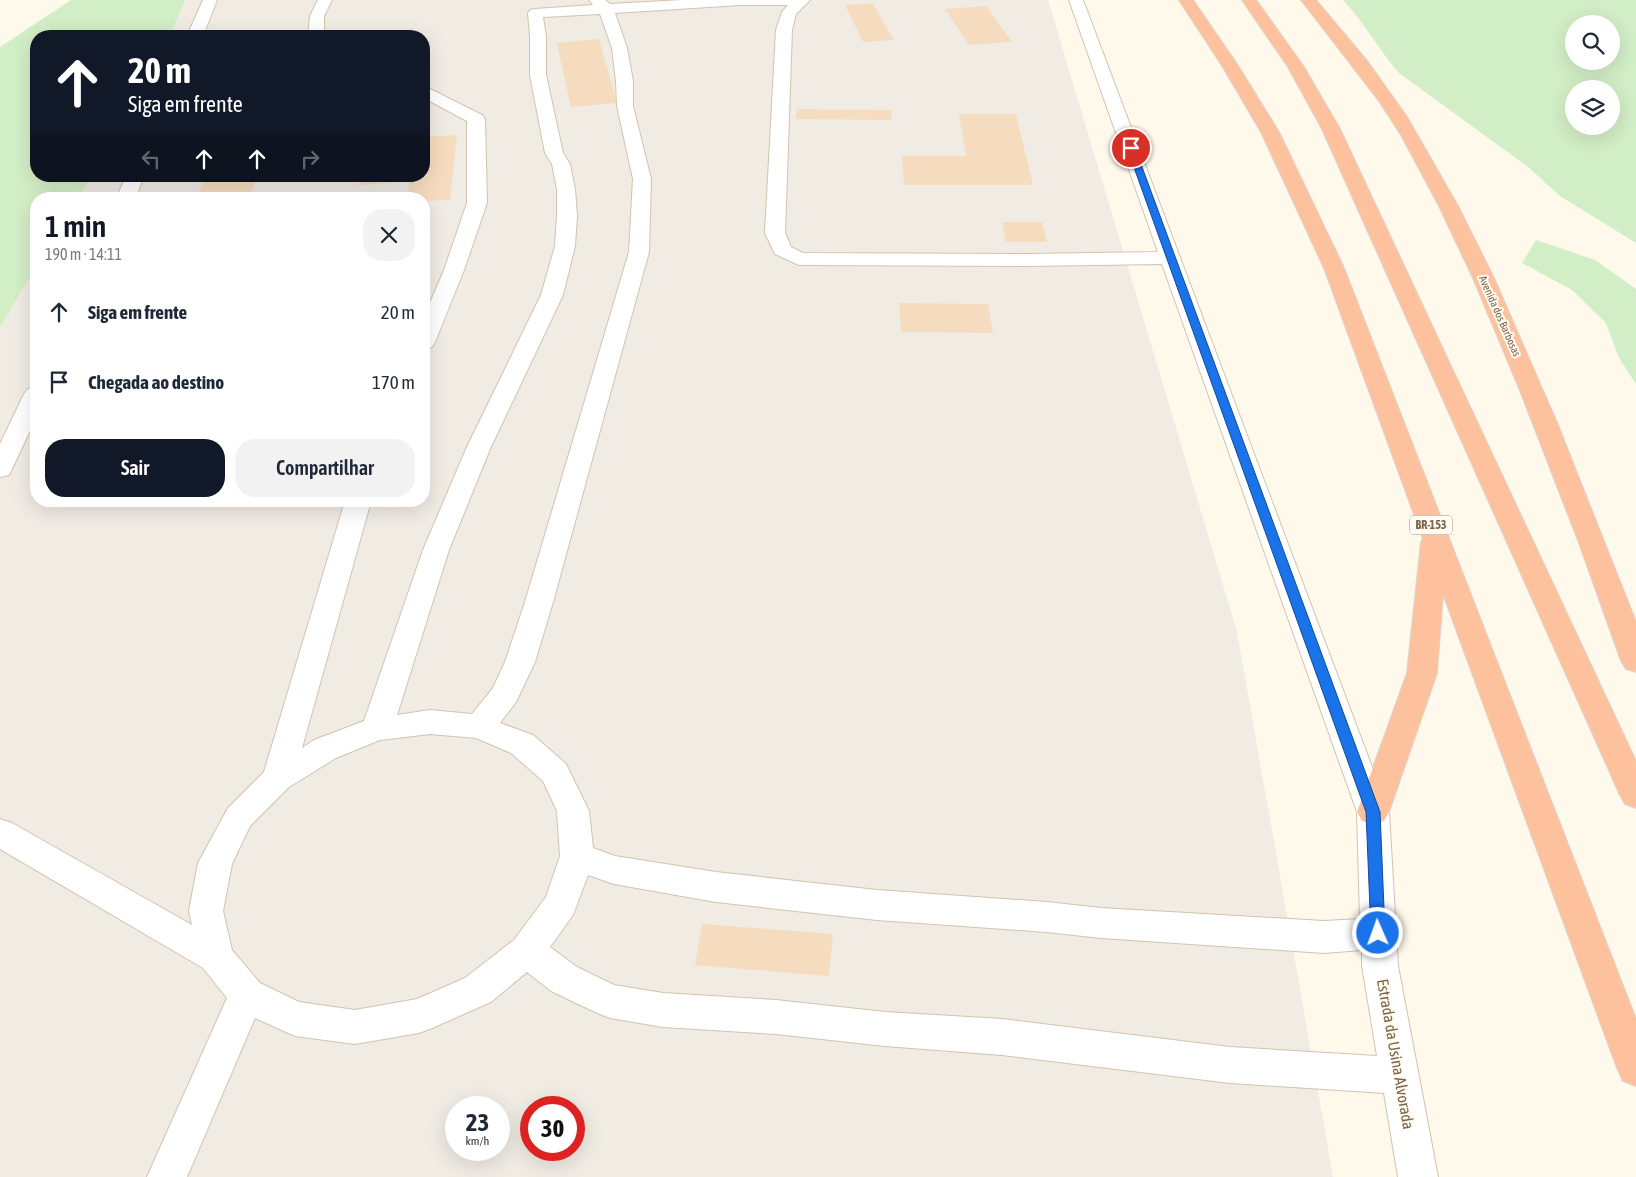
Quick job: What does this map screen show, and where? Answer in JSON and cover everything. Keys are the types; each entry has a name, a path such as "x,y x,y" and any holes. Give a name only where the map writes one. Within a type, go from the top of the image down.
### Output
{"highway":[{"name":"BR-153","path":"1186,0 1229,64 1270,132 1334,268 1636,1068"},
{"path":"1249,0 1296,67 1331,129 1636,795"},
{"name":"Avenida dos Barbosas","path":"1308,0 1356,57 1409,134 1465,237 1518,356 1597,554 1636,661"},
{"path":"1373,812 1422,673 1435,536"}],"street":[{"path":"198,30 210,0"},
{"path":"316,30 317,16 325,0"},
{"path":"802,0 789,12 784,30 775,234 782,250 799,259 1028,260 1171,258"},
{"path":"377,730 436,550 478,449 552,295 565,246 566,189 561,164 554,153 538,75 538,37 543,6 802,0"},
{"name":"Estrada da Usina Alvorada","path":"1076,0 1373,812 1380,966 1419,1175"},
{"path":"479,727 505,694 520,662 539,602 639,252 642,179 625,106 623,63 617,35 601,5"},
{"path":"430,93 476,119 477,204 454,270 430,328"},
{"path":"0,469 30,406"},
{"path":"278,778 356,507"},
{"path":"0,834 216,957 247,995 295,1020 355,1026 418,1016 478,990 527,951 561,904 577,856 573,811 555,773 522,744 479,727 430,722 377,730 325,748 278,778 240,818 215,863 206,912 216,957"},
{"path":"577,856 614,870 716,887 877,905 1047,917 1101,923 1324,937 1378,933"},
{"path":"527,951 564,979 610,1001 664,1010 776,1017 885,1029 1002,1037 1230,1065 1400,1076"},
{"path":"167,1177 247,995"}],"shaded area":[{"path":"185,0 1048,0 1237,632 1333,1177 0,1177 0,327 30,277 30,507 430,507 430,192 82,192 88,182 430,182 430,30 172,30"}],"green space":[{"path":"71,0 185,0 172,30 30,30 30,182 88,182 82,192 30,192 30,277 0,327 0,47"},
{"path":"1343,0 1636,0 1636,243 1560,196 1528,167 1399,73"},
{"path":"1536,240 1595,260 1636,289 1636,384 1619,358 1606,323 1572,290 1522,263"}],"building":[{"path":"873,4 894,40 863,42 845,5"},
{"path":"986,6 1012,42 969,45 945,9"},
{"path":"599,39 617,103 571,107 557,43"},
{"path":"797,109 891,110 892,120 796,119"},
{"path":"959,114 1016,114 1033,185 904,185 902,156 966,156"},
{"path":"457,135 450,200 430,201 430,192 408,192 410,182 430,182 430,137"},
{"path":"203,182 255,182 251,192 199,192"},
{"path":"360,182 397,182 359,185"},
{"path":"1002,222 1042,222 1047,242 1006,242"},
{"path":"899,303 988,304 993,333 901,332"},
{"path":"702,924 833,934 829,976 695,965"}],"route":[{"path":"1131,148 1373,812 1378,933"}]}
